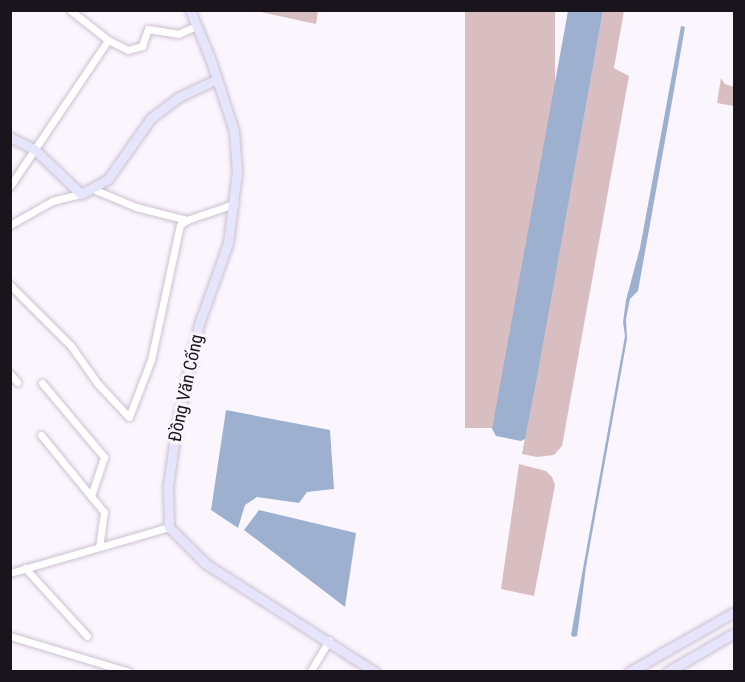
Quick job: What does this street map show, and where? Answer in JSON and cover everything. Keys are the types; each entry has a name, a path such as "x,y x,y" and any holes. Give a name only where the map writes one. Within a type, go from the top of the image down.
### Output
{"street":[{"path":"70,10 126,50 141,47 148,29 178,33 196,26"},
{"name":"Đồng Văn Cống","path":"169,527 168,486 176,429 199,324 224,261 234,204 236,145 217,79 190,10"},
{"path":"10,186 108,39"},
{"path":"10,225 52,201 81,194 108,179 151,118 179,97 217,79"},
{"path":"10,137 35,150 81,194"},
{"path":"93,189 136,207 187,220"},
{"path":"10,285 71,346 98,384 129,417 152,360 180,225 187,220 234,204"},
{"path":"10,374 17,382"},
{"path":"42,383 104,457 91,496"},
{"path":"41,435 104,512 99,546"},
{"path":"10,573 169,527 206,564 329,640 375,672"},
{"path":"25,568 87,636"},
{"path":"629,672 735,612"},
{"path":"667,672 735,633"},
{"path":"10,636 129,672"},
{"path":"310,672 329,640"}],"shaded area":[{"path":"252,10 318,10 318,11 316,24"},
{"path":"465,11 555,11 555,428 465,428"},
{"path":"603,11 624,11 614,68 629,76 562,446 554,455 537,457 522,454"},
{"path":"721,78 725,84 734,87 734,106 717,103"},
{"path":"519,464 546,471 552,477 555,485 534,596 501,589"}],"water":[{"path":"568,11 603,11 537,377 525,439 521,441 496,436 492,429"},
{"path":"681,26 685,27 673,96 638,291 630,299 626,319 627,339 586,567 577,636 573,637 571,635 625,336 623,322 626,300 640,248"},
{"path":"226,410 330,430 334,489 307,492 299,503 257,497 245,505 238,528 211,510"},
{"path":"259,510 356,533 345,607 244,530"}]}
